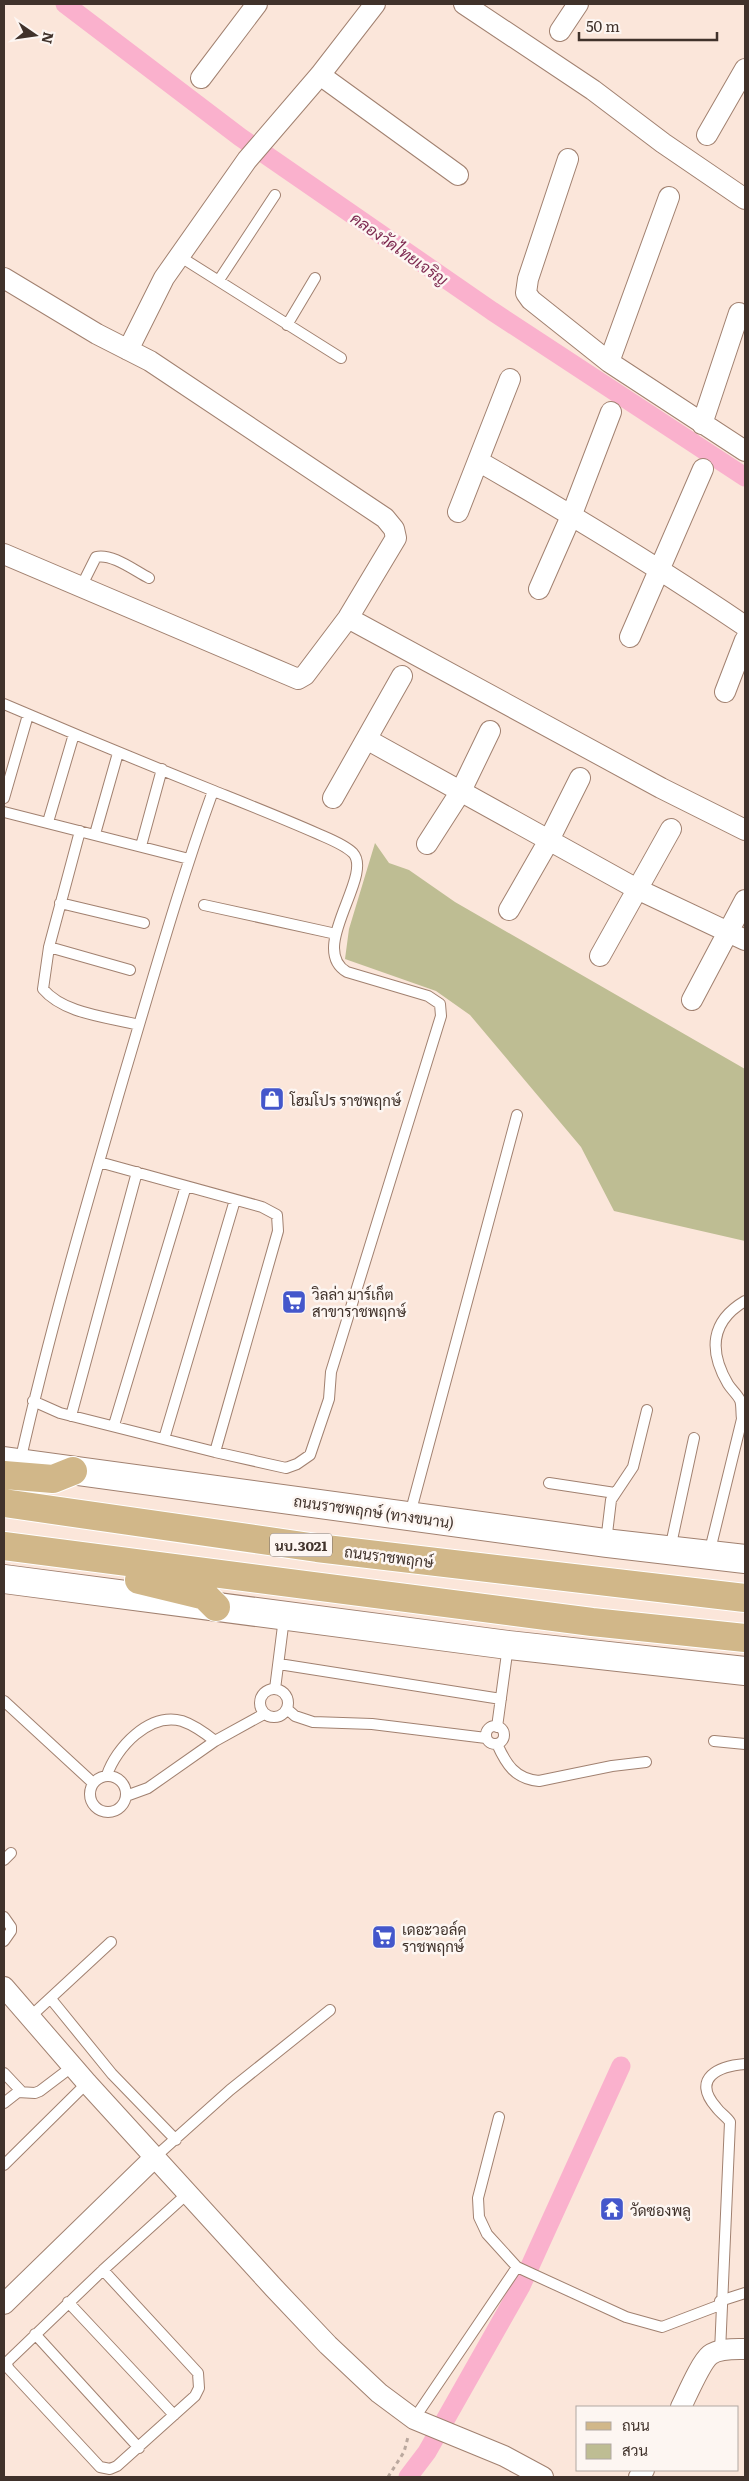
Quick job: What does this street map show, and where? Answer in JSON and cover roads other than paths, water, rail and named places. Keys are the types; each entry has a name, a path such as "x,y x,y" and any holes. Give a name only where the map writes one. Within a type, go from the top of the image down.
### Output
{"main road":[{"name":"ถนนราชพฤกษ์ (ทางขนาน)","path":"9,1466 53,1478 73,1471 410,1515 606,1543 745,1558"},
{"name":"ถนนราชพฤกษ์","path":"4,1503 318,1548 745,1598"},
{"path":"4,1546 81,1558 592,1622 745,1638"},
{"path":"81,1558 102,1571 205,1596 216,1607"},
{"path":"4,1579 508,1645 745,1671"}],"street":[{"path":"201,78 258,4"},
{"path":"128,350 164,278 247,160 320,75 375,4"},
{"path":"464,4 593,90 745,199"},
{"path":"560,31 578,4"},
{"path":"707,135 745,69"},
{"path":"320,75 458,175"},
{"path":"568,159 528,279 526,293 531,300 609,362 745,451"},
{"path":"609,362 669,197"},
{"path":"4,278 150,361 385,518 394,529 396,538 348,618 305,676 298,679 4,554"},
{"path":"702,424 739,313"},
{"path":"458,512 510,379"},
{"path":"539,589 572,514 611,412"},
{"path":"478,461 572,514 659,568 745,626"},
{"path":"630,637 703,469"},
{"path":"348,618 661,788 745,830"},
{"path":"725,692 745,640"},
{"path":"334,798 402,676"},
{"path":"427,844 461,790 490,731"},
{"path":"368,740 461,790 548,842 637,889 736,936"},
{"path":"509,910 548,842 580,778"},
{"path":"600,956 671,829"},
{"path":"692,1000 736,936 745,900"},
{"path":"4,1987 87,2083 328,2345 379,2393 414,2420 504,2456 543,2477"},
{"path":"4,2304 155,2157"},
{"path":"682,2406 697,2375 710,2355 728,2349 745,2349"}],"lane":[{"path":"219,280 275,195"},
{"path":"179,256 341,358"},
{"path":"287,325 315,278"},
{"path":"81,587 91,564 96,557 100,556 112,558 149,578"},
{"path":"4,704 118,753 213,791 262,808 329,839 353,853 358,864 356,875 336,934 334,956 340,968 428,996 440,1004 442,1016 331,1372 329,1399 310,1455 297,1464 286,1468 71,1416 33,1401"},
{"path":"4,798 28,715"},
{"path":"48,822 74,734"},
{"path":"95,834 118,753"},
{"path":"141,846 162,769"},
{"path":"9,1466 33,1401 139,1025 189,858 213,791"},
{"path":"4,812 189,858"},
{"path":"80,831 49,948 43,989 50,997 67,1007 139,1025"},
{"path":"60,903 144,923"},
{"path":"204,905 336,934"},
{"path":"49,948 130,970"},
{"path":"410,1515 517,1115"},
{"path":"99,1162 262,1207 277,1215 278,1231 215,1452"},
{"path":"71,1416 137,1172"},
{"path":"114,1425 186,1186"},
{"path":"164,1440 235,1200"},
{"path":"709,1555 743,1411 740,1400 728,1383 716,1358 718,1326 734,1308 745,1301"},
{"path":"606,1543 611,1500 633,1467 647,1410"},
{"path":"670,1550 694,1438"},
{"path":"549,1483 615,1493"},
{"path":"275,1689 284,1615"},
{"path":"287,1709 295,1716 313,1722 372,1724 486,1738 492,1744 497,1744 501,1742 503,1733 497,1726 508,1645"},
{"path":"279,1664 501,1699"},
{"path":"275,1689 280,1690 287,1698 287,1709 277,1718 264,1714 260,1710 260,1698 264,1692 275,1689"},
{"path":"4,1701 93,1783"},
{"path":"126,1796 148,1788 215,1741 264,1714"},
{"path":"107,1775 118,1752 141,1731 156,1724 180,1721 193,1726 215,1741"},
{"path":"486,1738 488,1729 497,1726"},
{"path":"714,1741 745,1744"},
{"path":"497,1744 506,1764 527,1780 539,1781 612,1766 646,1762"},
{"path":"107,1775 115,1776 122,1781 126,1788 123,1804 117,1810 110,1812 101,1811 94,1806 91,1799 90,1791 93,1783 107,1775"},
{"path":"4,1917 11,1927 11,1931 4,1940"},
{"path":"30,2017 110,1942"},
{"path":"51,1999 112,2074 176,2140"},
{"path":"155,2157 230,2090 330,2010"},
{"path":"720,2352 720,2303 730,2122 715,2107 708,2091 707,2080 712,2073 726,2065 745,2064"},
{"path":"4,2103 15,2093 21,2091 34,2093 40,2091 73,2066"},
{"path":"4,2073 21,2091"},
{"path":"4,2165 87,2083"},
{"path":"499,2117 478,2198 479,2217 487,2234 517,2267 626,2317 662,2327 745,2293"},
{"path":"103,2270 198,2373 199,2388 195,2396 139,2448 117,2466 110,2469 100,2466 9,2369 6,2363 68,2302 103,2270 188,2193"},
{"path":"414,2420 517,2267"},
{"path":"68,2302 174,2415"},
{"path":"35,2334 139,2448"}],"waterway":[{"name":"คลองวัดไทยเจริญ","path":"65,4 240,137 492,311 745,477"},
{"path":"408,2477 427,2452 521,2286 621,2066"}],"place":[{"name":"โฮมโปร ราชพฤกษ์","path":"272,1099"},
{"name":"วิลล่า มาร์เก็ต สาขาราชพฤกษ์","path":"294,1302"},
{"name":"เดอะวอล์ค ราชพฤกษ์","path":"384,1937"},
{"name":"วัดซองพลู","path":"612,2209"}]}
